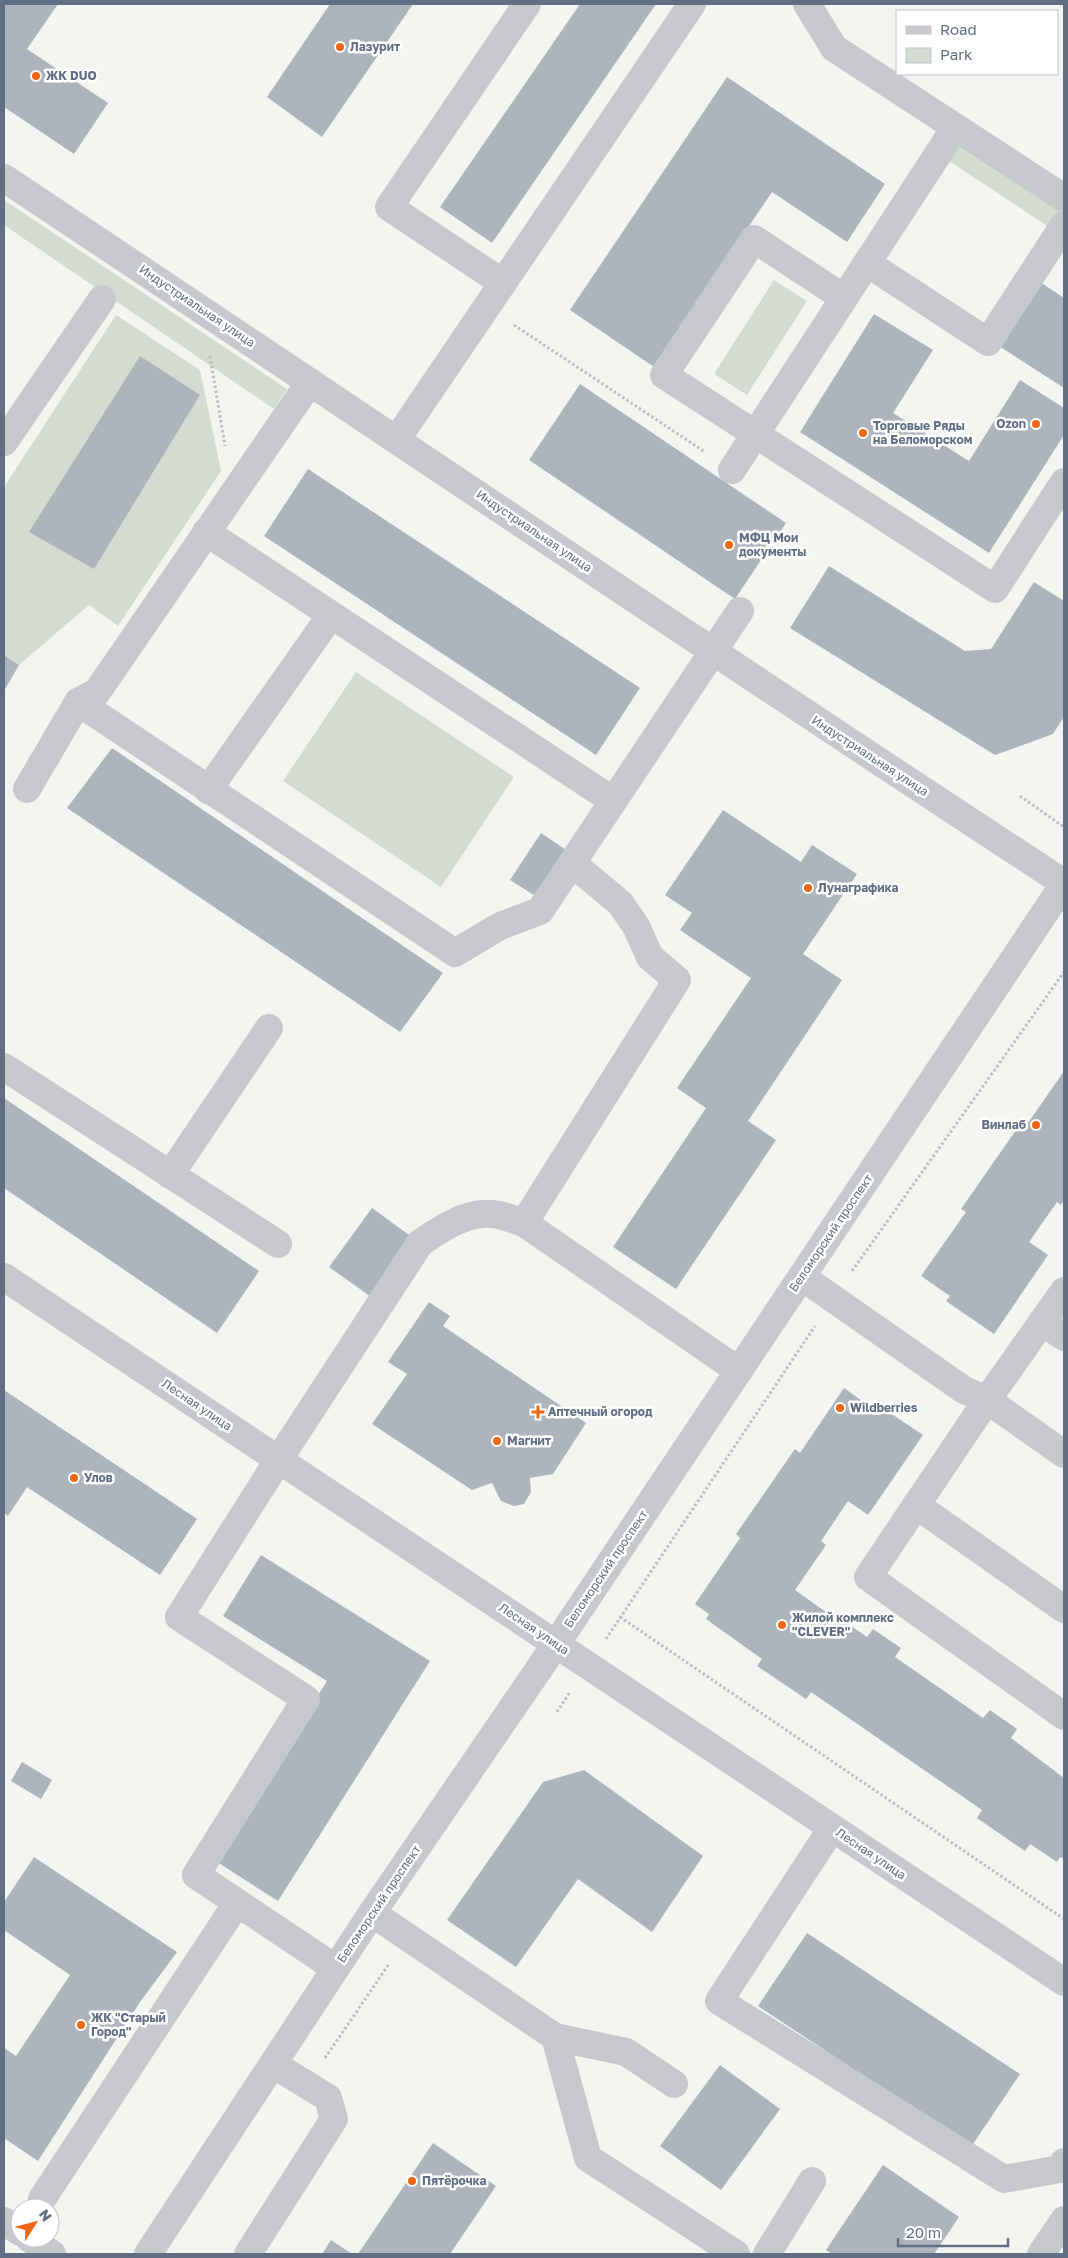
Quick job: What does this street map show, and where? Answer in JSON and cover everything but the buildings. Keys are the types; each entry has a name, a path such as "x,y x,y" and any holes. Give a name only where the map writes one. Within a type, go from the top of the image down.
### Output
{"street":[{"path":"503,283 389,207 526,4"},
{"path":"397,439 692,4"},
{"path":"807,4 834,48 1064,198"},
{"path":"732,470 955,128"},
{"name":"Индустриальная улица","path":"4,178 397,439 712,652 1064,884"},
{"path":"867,263 988,342 1064,224"},
{"path":"844,298 754,239 664,374 996,589 1064,482"},
{"path":"4,442 12,411 102,299"},
{"path":"26,789 78,702 97,692 310,382"},
{"path":"206,532 612,800"},
{"path":"78,702 455,953 500,926 540,911 612,800 740,611"},
{"path":"208,790 331,615"},
{"path":"524,1223 678,980 650,957 636,926 620,903 572,863"},
{"name":"Беломорский проспект","path":"148,2254 335,1968 556,1644 1064,884"},
{"path":"170,1175 269,1028"},
{"path":"4,1067 278,1244"},
{"path":"335,1968 196,1875 306,1699 179,1617 278,1459 420,1243 446,1226 483,1214 504,1216 524,1223 739,1371"},
{"name":"Лесная улица","path":"4,1277 1064,1982"},
{"path":"802,1277 964,1390 987,1400 1064,1454"},
{"path":"1064,1291 1053,1330 987,1400 868,1577 1064,1716"},
{"path":"916,1505 1064,1609"},
{"path":"832,1828 718,2001 1004,2179 1060,2169 1064,2162"},
{"path":"42,2198 237,1902"},
{"path":"372,1913 555,2037 626,2052 674,2084"},
{"path":"555,2037 588,2158 736,2254"},
{"path":"248,2254 334,2119 328,2098 273,2064"},
{"path":"767,2254 812,2182"},
{"path":"1041,2254 1064,2220"}],"path":[{"path":"200,308 214,376 233,495"},
{"path":"487,308 732,470"},
{"path":"1020,796 1064,827"},
{"path":"620,1617 1064,1919"},
{"path":"306,2085 408,1937"}],"green space":[{"path":"962,141 1063,207 1049,227 949,161"},
{"path":"4,200 287,389 274,409 4,225"},
{"path":"774,280 807,301 747,395 714,374"},
{"path":"116,315 200,370 221,471 118,626 89,605 19,665 4,655 4,487"},
{"path":"356,672 514,777 441,887 283,781"}],"place":[{"name":"Лазурит","path":"340,47"},
{"name":"ЖК DUO","path":"36,76"},
{"name":"Ozon","path":"1036,424"},
{"name":"Торговые Ряды на Беломорском","path":"863,433"},
{"name":"МФЦ Мои документы","path":"729,545"},
{"name":"Лунаграфика","path":"808,888"},
{"name":"Винлаб","path":"1036,1125"},
{"name":"Wildberries","path":"840,1408"},
{"name":"Аптечный огород","path":"538,1412"},
{"name":"Магнит","path":"497,1441"},
{"name":"Улов","path":"74,1478"},
{"name":"Жилой комплекс \"СLEVER\"","path":"782,1625"},
{"name":"ЖК \"Старый Город\"","path":"81,2025"},
{"name":"Пятёрочка","path":"412,2181"}]}
